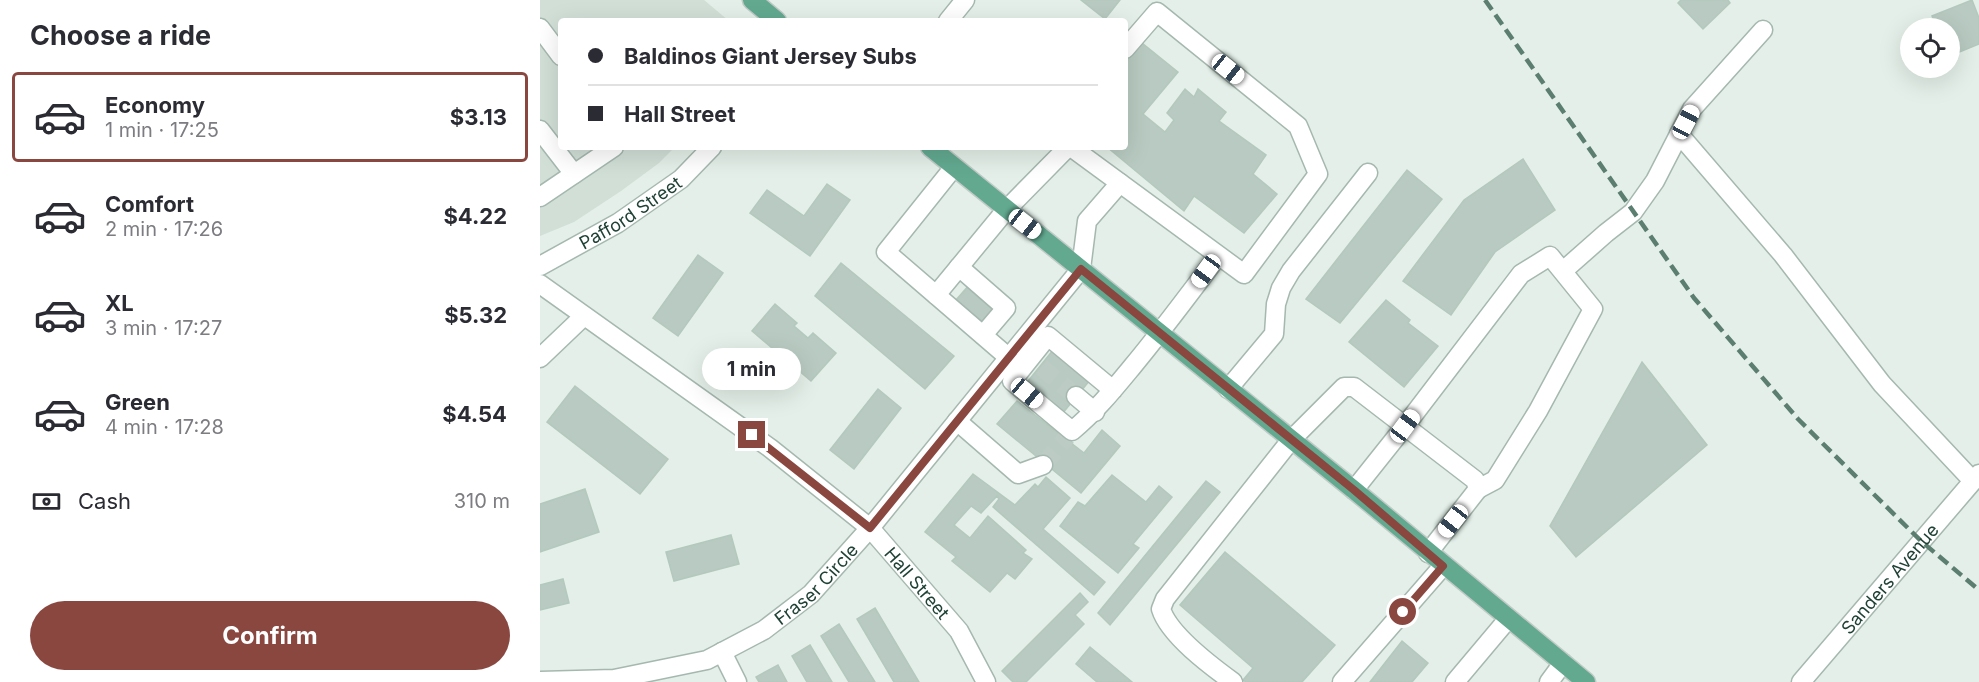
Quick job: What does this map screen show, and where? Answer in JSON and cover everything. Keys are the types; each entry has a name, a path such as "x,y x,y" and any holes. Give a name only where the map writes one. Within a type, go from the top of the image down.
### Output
{"main road":[{"path":"752,0 773,18"},
{"path":"934,150 1354,490 1508,620 1586,682"}],"street":[{"path":"950,18 965,0"},
{"path":"1073,150 1244,274 1318,174 1298,126 1157,12 1128,46"},
{"path":"540,28 558,52"},
{"path":"1563,271 1606,232 1633,212 1655,181 1692,109 1763,30"},
{"path":"540,130 573,174"},
{"path":"1679,134 1783,255 1882,384 1976,478"},
{"path":"540,197 609,150"},
{"name":"Pafford Street","path":"540,266 618,223 681,179 709,150"},
{"path":"936,295 1006,210 1066,150"},
{"path":"954,167 886,252 983,335 1024,357"},
{"path":"1228,389 1274,334 1276,304 1281,288 1291,271 1368,173"},
{"path":"1081,269 1088,221 1120,183"},
{"path":"1113,390 1048,336 1024,357 1012,381 1069,434 1095,412 1160,333 1218,256"},
{"path":"1354,490 1521,274 1550,256 1593,309 1538,411 1495,480 1478,489 1428,553"},
{"path":"959,267 1006,308 983,335"},
{"name":"Fraser Circle","path":"540,681 614,681 707,660 764,630 811,594 870,528 957,421 1024,357 1081,269"},
{"name":"Hall Street","path":"540,284 770,448 870,528 959,631 986,682"},
{"path":"540,358 584,316"},
{"path":"1233,682 1164,621 1161,609 1165,599 1291,440 1344,387 1354,387 1475,480 1478,489"},
{"path":"1076,396 1095,412"},
{"path":"957,421 1018,474 1043,465"},
{"name":"Sanders Avenue","path":"1801,682 1976,478"},
{"path":"1342,682 1443,566"},
{"path":"1455,682 1508,620"},
{"path":"722,652 737,682"},
{"path":"1549,682 1563,663"}],"shaded area":[{"path":"540,0 704,0 725,18 558,18 558,150 672,150 659,163 621,191 574,222 540,236"}],"building":[{"path":"1081,0 1120,0 1104,18"},
{"path":"1681,0 1728,0 1730,3 1703,29 1678,3"},
{"path":"1972,0 1979,18 1979,44 1960,52 1960,18 1933,18 1932,16"},
{"path":"1142,43 1178,72 1143,114 1165,132 1174,120 1167,113 1185,89 1194,97 1198,89 1226,112 1219,121 1266,155 1253,174 1277,194 1244,233 1194,196 1184,211 1111,150 1128,150 1128,59"},
{"path":"1523,159 1555,210 1495,252 1451,315 1403,281 1464,200"},
{"path":"1407,170 1442,199 1340,323 1306,299"},
{"path":"827,184 850,200 810,256 750,213 767,190 804,216"},
{"path":"698,255 723,273 678,336 653,318"},
{"path":"841,263 954,356 925,389 815,296"},
{"path":"970,284 997,307 984,323 956,300"},
{"path":"1386,300 1410,320 1408,323 1438,346 1404,387 1349,342"},
{"path":"775,304 797,323 794,326 808,338 813,333 836,353 811,381 752,331"},
{"path":"1053,350 1090,380 1062,414 1025,385"},
{"path":"1642,362 1707,445 1576,557 1550,526"},
{"path":"575,386 668,459 640,494 547,422"},
{"path":"878,389 901,408 854,469 830,450"},
{"path":"1017,401 1084,453 1102,430 1120,446 1081,493 997,424"},
{"path":"973,474 1015,505 1035,484 1038,487 1046,477 1070,498 1043,529 1105,582 1094,595 993,507 999,499 997,496 981,513 971,506 954,525 970,538 988,516 1026,550 1023,553 1032,559 1015,579 1007,573 990,592 952,561 956,557 925,532"},
{"path":"1112,475 1146,502 1159,486 1172,497 1133,544 1139,548 1118,573 1060,526 1078,502 1085,506"},
{"path":"1206,481 1220,492 1110,625 1098,613"},
{"path":"585,489 599,532 540,552 540,504"},
{"path":"731,535 739,564 674,581 666,552"},
{"path":"1225,552 1335,645 1302,682 1246,682 1243,680 1253,668 1180,605"},
{"path":"563,579 569,603 540,610 540,585"},
{"path":"1080,593 1088,602 1075,615 1084,624 1026,682 1013,682 1002,671"},
{"path":"875,608 919,682 894,682 857,619"},
{"path":"839,624 875,682 849,682 821,636"},
{"path":"1402,641 1428,663 1412,682 1370,682"},
{"path":"810,645 832,682 807,682 792,656"},
{"path":"1090,647 1132,682 1097,682 1076,664"},
{"path":"778,665 787,682 759,682 756,677"}],"tunnel":[{"path":"1041,367 1076,396"},
{"path":"1043,465 1067,437"}],"railway":[{"path":"1485,0 1694,298 1798,419 1921,541 1979,590"}],"route":[{"path":"752,435 870,528 1081,269 1354,490 1443,566 1403,612"}]}
